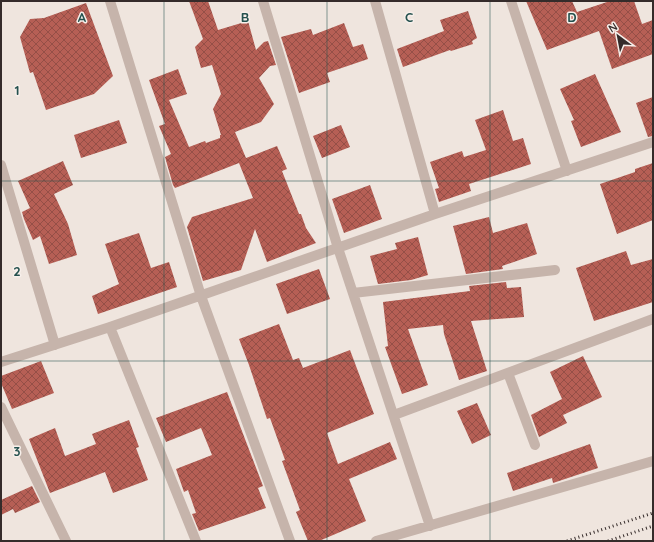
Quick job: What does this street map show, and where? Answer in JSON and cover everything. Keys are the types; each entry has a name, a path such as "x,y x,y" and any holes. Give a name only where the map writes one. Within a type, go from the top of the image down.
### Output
{"street":[{"path":"110,1 201,296 290,541"},
{"path":"263,1 338,248 430,526"},
{"path":"375,1 435,214"},
{"path":"511,1 567,171"},
{"path":"1,362 110,327 435,214 653,142"},
{"path":"1,165 54,344"},
{"path":"353,293 555,270"},
{"path":"394,415 653,319"},
{"path":"110,327 196,541"},
{"path":"508,373 535,445"},
{"path":"1,407 66,541"},
{"path":"376,541 653,461"}],"building":[{"path":"189,1 208,1 218,30 248,21 256,50 264,42 268,41 276,65 270,66 259,78 274,104 261,122 235,132 246,158 277,146 287,169 282,171 299,214 301,214 306,228 316,243 267,262 255,229 241,270 203,281 187,227 192,217 253,198 239,163 175,188 173,185 165,157 171,154 159,126 165,124 149,80 178,69 187,94 169,100 189,147 205,141 206,143 220,138 221,135 213,109 221,94 212,65 201,68 195,47 203,39"},
{"path":"526,1 572,1 577,12 610,1 634,1 642,24 653,20 653,54 612,69 599,31 547,50"},
{"path":"86,3 113,76 94,94 46,110 33,72 30,73 20,37 30,19 44,18"},
{"path":"468,11 477,38 472,41 473,44 451,51 450,50 403,67 397,49 444,31 440,20"},
{"path":"344,23 353,47 363,44 368,59 327,73 330,82 299,93 281,37 311,29 313,35"},
{"path":"595,74 621,132 581,147 571,121 574,120 560,89"},
{"path":"653,97 653,136 648,137 636,103"},
{"path":"503,110 513,141 523,138 531,164 469,184 471,191 439,202 435,189 439,188 430,162 462,151 464,157 486,150 475,120"},
{"path":"119,120 127,143 81,158 74,135"},
{"path":"341,125 350,147 322,158 313,136"},
{"path":"63,161 73,185 54,194 68,224 77,255 49,264 40,236 33,240 24,219 22,212 30,208 18,181"},
{"path":"653,163 653,220 617,234 600,184 635,172 635,169"},
{"path":"370,185 382,219 344,233 332,199"},
{"path":"489,217 493,233 527,223 537,254 502,266 503,269 466,274 453,226"},
{"path":"139,233 151,268 169,262 177,287 98,314 92,296 119,284 105,244"},
{"path":"418,237 428,275 411,280 378,284 370,256 397,249 395,243"},
{"path":"626,251 631,265 653,259 653,302 594,321 576,268"},
{"path":"319,269 330,299 287,314 276,284"},
{"path":"506,282 507,288 521,287 524,317 471,321 487,371 459,380 444,334 443,325 408,329 428,385 402,394 385,347 388,346 383,302 470,291 469,286"},
{"path":"279,324 293,360 299,358 303,368 350,350 374,414 327,433 338,464 390,442 397,459 349,479 366,521 319,541 308,541 296,512 300,510 282,461 285,460 270,418 267,419 239,339"},
{"path":"583,356 602,397 563,415 567,423 539,437 531,415 562,399 550,372"},
{"path":"41,361 54,393 12,409 1,383 1,376"},
{"path":"227,392 263,486 258,488 266,508 199,531 192,514 196,513 188,490 184,492 176,469 212,455 201,428 166,442 156,418"},
{"path":"477,403 491,435 472,444 457,411"},
{"path":"129,420 139,447 136,448 148,480 113,493 105,472 50,493 29,439 55,428 65,456 96,444 92,434"},
{"path":"590,444 598,468 553,483 552,478 513,491 507,473"},
{"path":"32,486 40,502 15,513 13,509 1,515 1,500"}],"railway":[{"path":"567,541 653,513"},
{"path":"608,541 653,526"}]}
